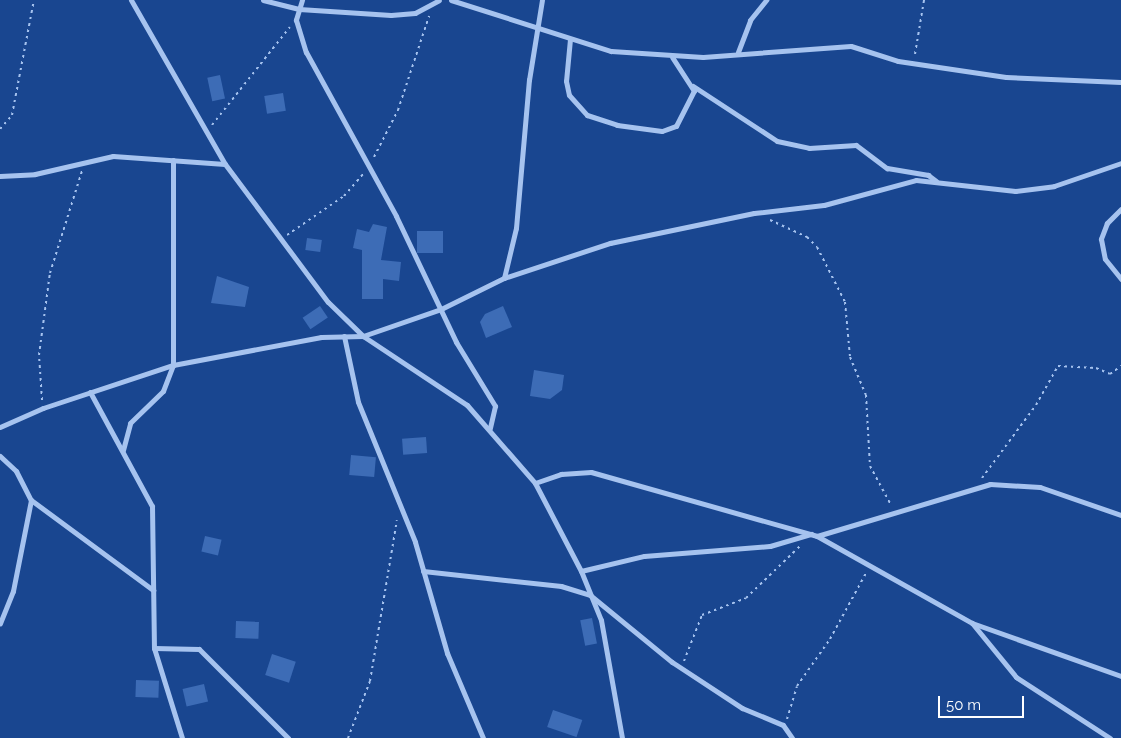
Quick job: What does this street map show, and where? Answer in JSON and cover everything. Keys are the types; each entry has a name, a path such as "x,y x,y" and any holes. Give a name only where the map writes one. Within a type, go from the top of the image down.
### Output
{"street":[{"path":"131,0 225,164 328,302 363,336 467,405 490,428 535,483 581,571 601,620 622,738"},
{"path":"263,0 299,9 391,15 415,13 439,0"},
{"path":"302,0 296,20 306,52 441,309 495,406 490,428"},
{"path":"451,0 611,52 672,57 851,46 914,62 1031,80 1121,82"},
{"path":"504,278 516,228 529,80 539,30 542,0"},
{"path":"738,52 750,20 766,0"},
{"path":"570,40 566,81 569,95 587,115 610,124 672,129 692,101 693,86"},
{"path":"672,57 693,86 777,141 809,148 856,145 887,168 936,181 1014,191 1054,186 1121,163"},
{"path":"0,176 84,163 113,156 225,164"},
{"path":"123,450 130,423 167,386 173,365 174,160"},
{"path":"0,427 43,408 173,365 344,336 363,336 441,309 504,278 610,243 754,213 810,208 909,182 936,181"},
{"path":"1121,209 1107,223 1101,239 1105,259 1121,279"},
{"path":"344,336 358,402 423,571 447,653 483,738"},
{"path":"90,392 123,450 153,513 154,648 182,738"},
{"path":"0,456 16,471 31,500 153,590"},
{"path":"535,483 561,474 591,472 814,535 972,623 1121,676"},
{"path":"581,571 644,556 770,546 896,513 974,488 1011,484 1040,488 1121,515"},
{"path":"0,624 13,591 31,500"},
{"path":"423,571 561,586 590,595 682,669 742,708 787,729 792,738"},
{"path":"972,623 1016,677 1110,738"},
{"path":"154,648 199,648 288,738"}],"path":[{"path":"0,129 12,115 34,0"},
{"path":"914,62 924,0"},
{"path":"281,239 344,196 368,167 398,110 434,4"},
{"path":"207,131 296,20"},
{"path":"43,408 39,368 50,273 84,163"},
{"path":"754,213 807,237 826,261 847,309 850,357 866,395 870,466 896,513"},
{"path":"974,488 1036,406 1058,366 1096,368 1110,374 1121,366"},
{"path":"348,738 370,681 399,505"},
{"path":"682,669 702,615 746,598 814,535"},
{"path":"787,729 788,705 796,686 830,639 869,566"}],"building":[{"path":"220,75 225,98 212,101 207,78"},
{"path":"283,93 286,111 267,114 264,96"},
{"path":"373,224 387,227 381,260 401,262 399,281 383,279 383,299 362,299 362,250 353,248 357,229 369,232"},
{"path":"417,231 443,231 443,253 417,253"},
{"path":"307,238 322,240 320,252 305,250"},
{"path":"217,276 249,287 245,307 211,303"},
{"path":"320,306 328,318 310,329 303,318"},
{"path":"503,306 512,327 486,338 480,322 485,314"},
{"path":"534,370 564,375 562,390 550,399 530,396"},
{"path":"426,437 427,453 403,455 402,439"},
{"path":"351,455 376,457 374,477 349,475"},
{"path":"205,536 222,540 218,555 201,552"},
{"path":"592,618 597,644 585,646 580,620"},
{"path":"236,621 259,622 258,639 235,638"},
{"path":"272,654 296,662 289,683 265,675"},
{"path":"136,680 159,681 158,698 135,697"},
{"path":"204,684 208,702 187,706 183,689"},
{"path":"553,710 582,720 576,737 547,727"}]}
